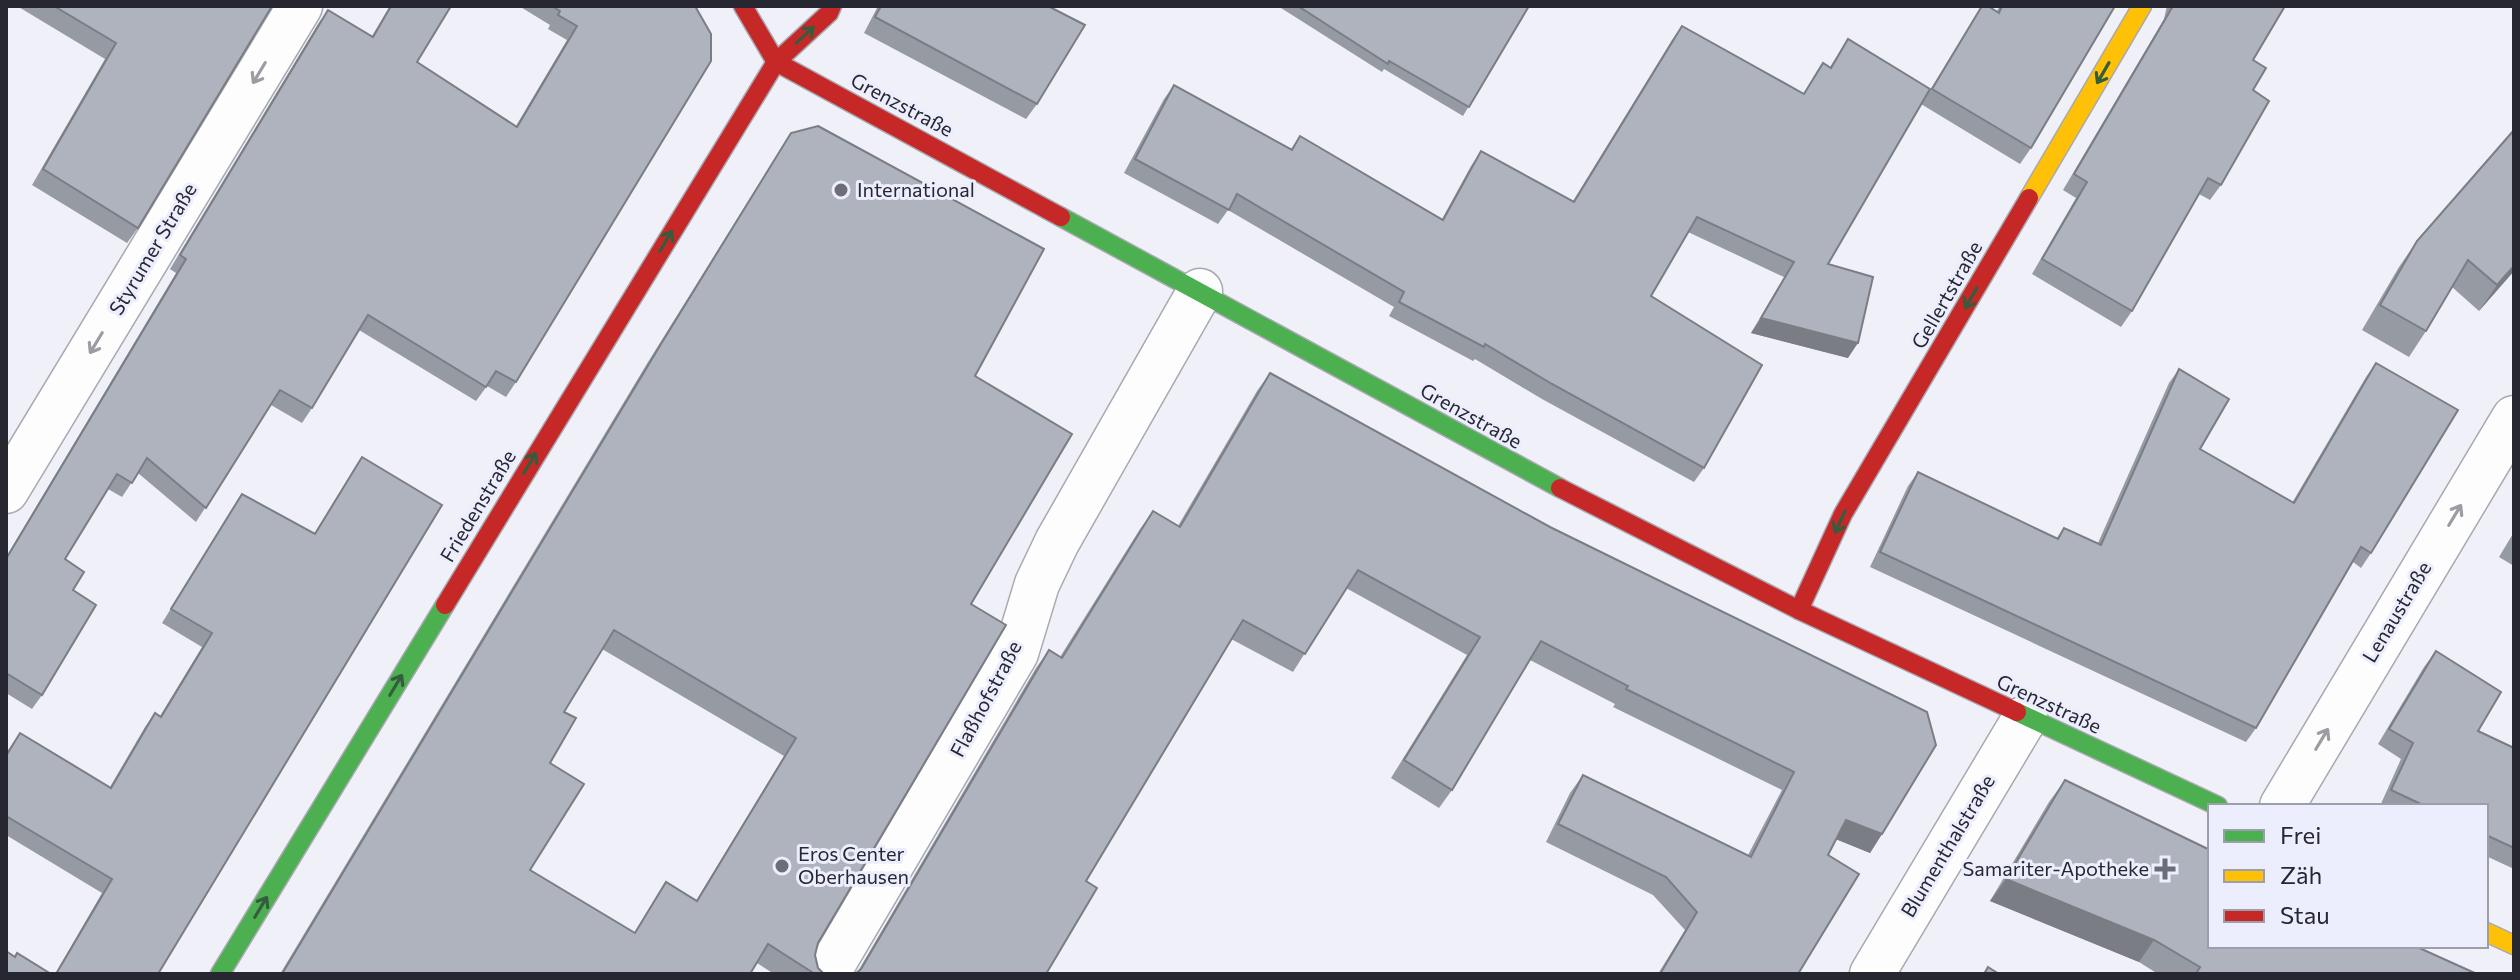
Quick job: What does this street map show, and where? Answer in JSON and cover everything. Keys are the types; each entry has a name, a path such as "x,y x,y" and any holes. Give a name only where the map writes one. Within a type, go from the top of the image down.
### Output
{"street":[{"name":"Styrumer Straße","path":"6,491 300,6"},
{"path":"743,6 776,62"},
{"name":"Friedenstraße","path":"220,974 776,62 832,6"},
{"name":"Gellertstraße","path":"1799,610 1843,514 2142,6"},
{"name":"Grenzstraße","path":"776,62 1508,461 1799,610 2214,804"},
{"name":"Flaßhofstraße","path":"827,974 1016,653 1037,584 1057,542 1200,291"},
{"name":"Lenaustraße","path":"2283,804 2514,418"},
{"name":"Blumenthalstraße","path":"1872,974 2025,718"},
{"path":"2488,933 2514,945"}],"building":[{"path":"54,6 272,6 138,228 43,169 116,43"},
{"path":"391,6 451,6 417,62 517,127 577,26 558,15 560,11 552,6 695,6 711,34 711,61 516,382 496,371 486,387 368,315 312,408 280,390 206,508 147,458 132,483 117,474 65,559 84,572 73,590 96,605 42,695 6,673 6,559 186,259 180,255 328,10 373,37"},
{"path":"881,6 1048,6 1085,25 1037,104 875,17"},
{"path":"1298,6 1529,6 1469,107 1389,61 1388,64"},
{"path":"1982,6 1999,13 2002,6 2115,6 2031,148 1932,89"},
{"path":"2173,6 2285,6 2253,60 2266,68 2253,90 2269,101 2221,185 2208,178 2132,311 2042,259 2087,182 2074,174"},
{"path":"1682,26 1804,94 1823,63 1831,68 1848,39 1930,89 1828,264 1873,277 1858,343 1761,318 1794,262 1697,217 1651,296 1762,365 1704,468 1485,344 1484,347 1399,302 1404,292 1237,194 1229,210 1135,159 1174,85 1292,150 1300,136 1443,220 1481,151 1574,202"},
{"path":"818,126 1044,249 975,376 1072,434 971,604 1006,625 818,943 815,955 818,968 824,974 815,974 768,944 750,974 282,974 661,344 791,133","holes":["614,630 796,738 697,901 666,882 635,933 530,870 584,784 550,763 576,718 564,712"]},
{"path":"2514,130 2514,266 2497,285 2468,260 2426,331 2380,305 2417,241"},
{"path":"2376,363 2458,410 2371,553 2361,547 2256,728 1880,552 1918,472 2058,539 2064,528 2101,545 2179,369 2229,399 2200,449 2294,503"},
{"path":"1270,373 1550,527 1927,712 1936,745 1882,834 1846,820 1828,855 1859,874 1798,974 1660,974 1697,912 1666,877 1558,824 1583,775 1751,857 1794,772 1626,689 1628,686 1541,641 1452,790 1404,760 1480,637 1358,570 1305,654 1243,620 1086,881 1097,888 1046,974 855,974 861,969 1049,650 1062,658 1153,511 1180,527"},
{"path":"362,457 442,505 158,974 56,974 112,879 6,816 6,756 20,733 111,788 155,713 161,717 212,633 171,609 242,494 315,534"},
{"path":"2436,651 2501,692 2478,731 2514,748 2514,848 2488,836 2488,804 2421,804 2391,790 2413,743 2389,729"},
{"path":"2065,780 2208,849 2208,948 2419,948 2477,974 2196,974 2200,967 2154,940 2006,879"},
{"path":"6,951 15,957 17,953 51,974 6,974"},
{"path":"1988,967 1999,974 1984,974"}],"traffic: fast":[{"path":"1061,217 1560,488"},
{"path":"220,974 445,605"},
{"path":"2017,712 2214,804"}],"traffic: slow":[{"path":"2029,198 2142,6"},
{"path":"2488,933 2514,945"}],"traffic: jam":[{"path":"743,6 776,62 1061,217"},
{"path":"445,605 776,62 829,13 832,6"},
{"path":"1799,610 1843,514 2029,198"},
{"path":"1560,488 1799,610 2017,712"}],"place":[{"name":"International","path":"841,190"},
{"name":"Eros Center Oberhausen","path":"782,866"},
{"name":"Samariter-Apotheke","path":"2165,869"}]}
